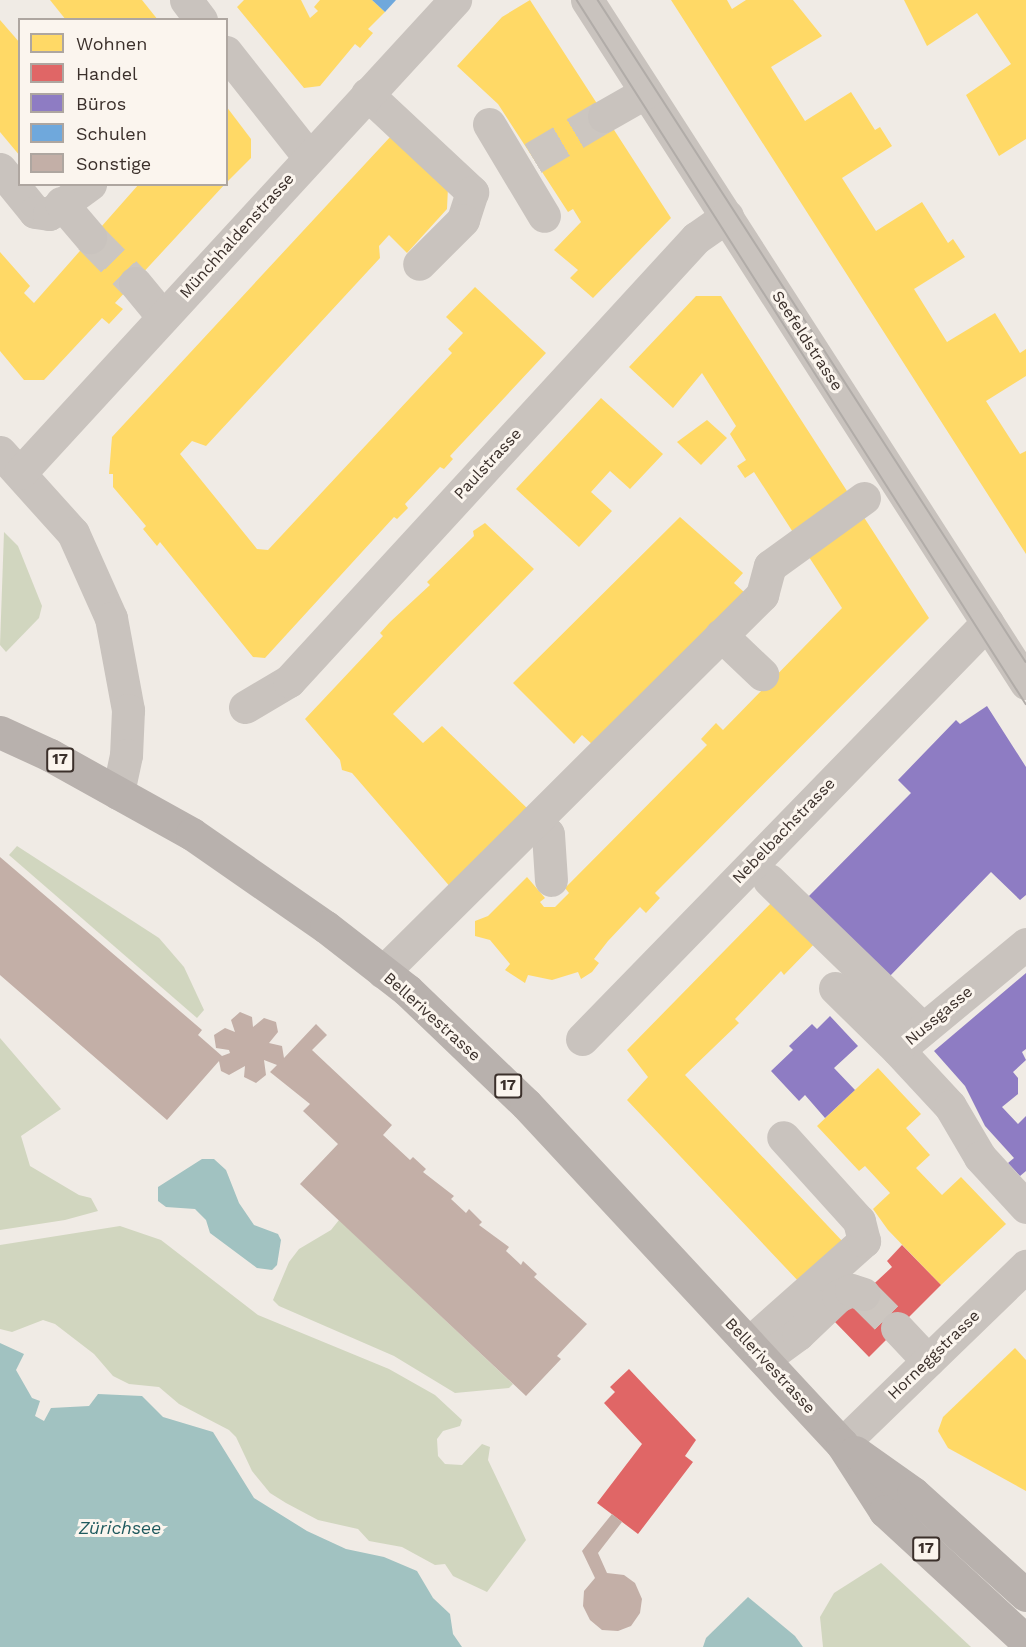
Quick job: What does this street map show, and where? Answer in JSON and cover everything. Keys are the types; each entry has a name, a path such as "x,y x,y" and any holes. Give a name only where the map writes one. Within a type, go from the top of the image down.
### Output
{"main road":[{"name":"Bellerivestrasse","path":"0,732 192,834 383,972 526,1104 842,1444 885,1511 1026,1641"},
{"name":"Bellerivestrasse","path":"842,1444 913,1492 1026,1595"}],"street":[{"path":"186,0 200,18"},
{"name":"Münchhaldenstrasse","path":"5,459 163,317 455,0"},
{"name":"Seefeldstrasse","path":"587,0 1026,683"},
{"path":"228,55 309,157"},
{"path":"604,116 646,92"},
{"path":"367,94 472,192 463,220 419,264"},
{"path":"489,124 525,164 544,216"},
{"path":"0,169 35,212 49,214 87,186"},
{"path":"61,203 90,237"},
{"name":"Paulstrasse","path":"245,706 289,681 696,238 727,216"},
{"path":"135,283 163,317"},
{"path":"5,459 73,533 86,553 111,618 128,710 126,755 118,793"},
{"path":"383,972 762,594 770,566 864,498"},
{"name":"Nebelbachstrasse","path":"582,1039 987,623"},
{"path":"721,635 762,674"},
{"path":"535,820 548,834 551,880"},
{"path":"769,880 923,1029"},
{"path":"410,921 441,892"},
{"name":"Nussgasse","path":"1026,944 898,1050 950,1106 980,1157 1026,1207"},
{"path":"835,988 898,1050"},
{"path":"756,1351 782,1317 864,1241 859,1221 783,1137"},
{"name":"Horneggstrasse","path":"842,1444 1026,1266"},
{"path":"756,1351 798,1334 838,1296 851,1290 863,1294"},
{"path":"897,1329 928,1361"}],"green space":[{"path":"4,532 18,546 42,606 39,618 6,652 0,645"},
{"path":"17,846 159,938 184,967 204,1010 197,1018 9,855"},
{"path":"0,1038 61,1109 21,1136 30,1166 79,1195 91,1198 98,1211 65,1220 0,1230"},
{"path":"339,1220 513,1384 509,1388 455,1393 394,1356 279,1306 273,1300 289,1262 299,1249 331,1230"},
{"path":"120,1226 161,1240 258,1315 389,1369 435,1395 462,1420 460,1426 443,1431 437,1439 438,1456 445,1464 462,1465 482,1444 490,1447 488,1460 526,1540 487,1592 453,1576 445,1564 435,1565 402,1547 369,1541 358,1529 318,1520 286,1503 270,1493 252,1471 236,1437 229,1430 179,1404 159,1387 129,1384 113,1376 94,1354 55,1324 43,1320 12,1332 0,1329 0,1245"},
{"path":"881,1563 971,1647 823,1647 820,1617 834,1593"}],"water":[{"path":"202,1159 214,1159 226,1170 239,1203 254,1225 278,1234 281,1240 277,1265 272,1270 257,1268 210,1233 206,1220 195,1209 166,1207 158,1201 158,1187"},
{"name":"Zürichsee","path":"0,1343 24,1354 16,1370 32,1398 40,1401 35,1416 44,1421 51,1408 89,1406 98,1394 142,1396 163,1417 213,1432 254,1498 307,1531 346,1549 384,1557 417,1571 433,1598 450,1614 453,1634 462,1647 0,1647"},
{"path":"748,1597 795,1636 803,1647 703,1647 706,1638"}],"building: Wohnen":[{"path":"50,0 142,0 156,18 64,18"},
{"path":"244,0 301,0 310,18 318,11 314,7 320,0 372,0 385,12 368,29 373,33 360,48 355,44 320,86 304,88 237,7"},
{"path":"530,0 671,218 593,298 570,278 578,270 554,250 581,222 573,209 568,212 498,104 457,66 502,17"},
{"path":"671,0 727,0 732,9 746,0 793,0 822,36 771,67 805,121 851,92 875,130 880,127 892,146 842,178 876,231 922,202 948,243 953,239 965,257 914,289 947,342 995,313 1020,353 1026,349 1026,376 986,401 1020,454 1026,451 1026,554"},
{"path":"904,0 1026,0 1026,139 999,156 966,95 1011,64 977,13 927,46"},
{"path":"0,20 18,41 18,154 0,132"},
{"path":"228,109 251,139 251,158 228,181"},
{"path":"391,136 448,187 447,209 407,253 389,235 379,246 380,258 206,446 192,441 180,454 257,549 268,550 452,353 448,349 463,333 446,317 475,287 546,353 450,456 453,459 444,469 440,467 405,504 408,508 397,519 394,517 265,658 253,657 160,542 157,546 143,529 146,526 113,487 113,474 109,474 112,437"},
{"path":"137,186 223,186 115,303 123,309 109,324 102,318 44,380 24,380 0,351 0,252 30,286 24,293 34,303"},
{"path":"696,296 721,296 929,618 655,893 660,898 646,913 640,907 594,959 599,963 592,972 581,979 578,972 552,980 528,975 525,983 505,970 510,964 490,940 475,936 475,921 488,916 527,877 545,898 540,902 544,907 555,907 569,893 565,888 707,745 701,739 716,723 723,730 842,608 754,472 745,478 737,466 746,460 730,434 736,426 702,373 673,408 629,367"},
{"path":"601,398 663,454 630,489 610,471 591,492 612,511 579,547 516,489"},
{"path":"707,420 727,438 701,465 677,442"},
{"path":"680,517 743,573 734,583 745,593 593,745 582,735 574,744 513,683"},
{"path":"485,523 534,569 393,714 423,743 442,726 530,811 452,889 352,773 342,770 340,760 305,719 383,636 380,633 390,622 430,585 427,582 474,536 473,531"},
{"path":"777,897 820,938 784,975 781,971 735,1019 739,1023 685,1075 844,1243 801,1284 627,1100 648,1077 627,1050"},
{"path":"878,1068 921,1114 906,1128 930,1155 916,1168 942,1195 961,1177 1006,1224 941,1285 888,1230 873,1209 890,1193 865,1166 859,1171 817,1126"},
{"path":"1015,1348 1026,1360 1026,1491 948,1448 938,1431 943,1417"}],"building: Handel":[{"path":"902,1245 941,1285 869,1357 834,1321 892,1267 887,1261"},
{"path":"629,1369 696,1440 685,1456 693,1462 638,1534 597,1503 642,1444 604,1403 615,1392 610,1387"}],"building: Büros":[{"path":"987,706 1026,767 1026,895 1020,900 991,872 889,977 808,897 911,793 898,780 956,720 960,724"},
{"path":"1026,973 1026,1049 1022,1052 1026,1060 1013,1072 1018,1078 1018,1094 1002,1107 1018,1124 1026,1116 1026,1171 1020,1176 1008,1163 1014,1158 985,1126 965,1086 934,1051"},
{"path":"830,1016 858,1046 834,1068 855,1090 825,1118 805,1095 799,1101 771,1071 793,1050 789,1046 812,1024 817,1029"}],"building: Schulen":[{"path":"372,0 396,0 385,12"}],"building: Sonstige":[{"path":"0,857 202,1030 198,1035 222,1056 230,1053 229,1050 216,1048 214,1035 225,1028 235,1032 231,1020 240,1012 252,1017 253,1027 264,1018 276,1022 278,1032 269,1043 282,1046 284,1058 316,1024 327,1035 312,1050 392,1125 383,1135 410,1160 413,1157 426,1169 423,1172 454,1196 451,1199 466,1213 469,1209 482,1222 479,1225 509,1247 506,1251 521,1265 523,1261 537,1274 534,1277 587,1324 557,1356 561,1359 526,1396 300,1184 338,1144 303,1111 310,1104 270,1072 277,1065 264,1060 266,1075 256,1083 244,1077 245,1066 229,1075 221,1071 219,1061 167,1120 0,975"},
{"path":"612,1514 622,1522 598,1553 607,1573 624,1575 635,1583 642,1599 640,1613 631,1626 618,1631 602,1630 590,1620 583,1606 584,1591 595,1578 582,1551"}],"tunnel":[{"path":"533,158 604,116"},
{"path":"90,237 135,283"},
{"path":"863,1294 897,1328"}],"tram line":[{"path":"577,0 1026,704"},
{"path":"598,0 1026,662"}]}
